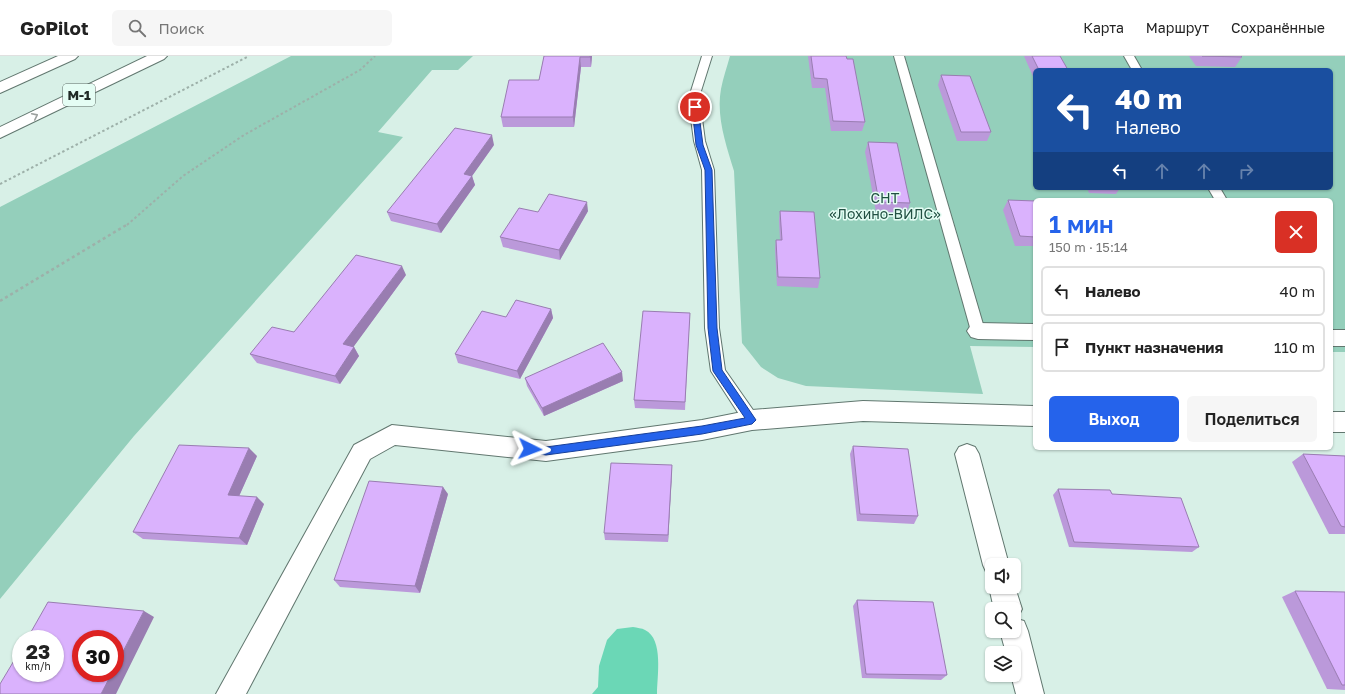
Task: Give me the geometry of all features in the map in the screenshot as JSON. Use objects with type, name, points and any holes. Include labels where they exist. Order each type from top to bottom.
[{"type":"main road","points":[[0,88],[70,56]]},
{"type":"main road","name":"М-1","points":[[0,133],[159,56]]},
{"type":"main road","points":[[978,331],[1033,332]]},
{"type":"main road","points":[[1333,338],[1345,338]]},
{"type":"main road","points":[[230,694],[362,452],[392,435],[546,451],[702,430],[752,420],[863,411],[1033,416]]},
{"type":"main road","points":[[1333,422],[1345,422]]},
{"type":"main road","points":[[967,454],[994,558]]},
{"type":"main road","points":[[1016,638],[1030,694]]},
{"type":"lane","points":[[707,56],[696,90],[695,107],[700,145],[708,170],[712,328],[718,371],[752,420]]},
{"type":"lane","points":[[899,56],[978,331]]},
{"type":"lane","points":[[1129,56],[1136,68]]},
{"type":"path","points":[[0,184],[249,56]]},
{"type":"path","points":[[0,301],[124,227],[183,176],[244,135],[360,70],[375,56]]},
{"type":"green space","points":[[291,56],[473,56],[458,70],[432,70],[378,132],[403,137],[134,436],[0,599],[0,207]]},
{"type":"green space","name":"СНТ «Лохино-ВИЛС»","points":[[730,56],[1345,56],[1345,352],[1333,352],[1333,198],[1033,198],[1033,347],[970,346],[983,394],[806,386],[778,378],[761,367],[742,343],[734,171],[723,130],[720,110],[721,89]]},
{"type":"shaded area","points":[[633,627],[645,630],[655,641],[658,659],[657,694],[592,694],[598,687],[599,666],[607,640],[617,629]]},
{"type":"building","points":[[544,56],[590,56],[580,57],[573,117],[501,117],[509,80],[539,80]]},
{"type":"building","points":[[811,56],[846,56],[847,59],[853,59],[865,122],[833,121],[827,79],[814,78]]},
{"type":"building","points":[[1032,56],[1060,56],[1067,68],[1038,68]]},
{"type":"building","points":[[1202,56],[1241,56],[1242,57]]},
{"type":"building","points":[[941,75],[970,76],[991,132],[961,132]]},
{"type":"building","points":[[455,128],[492,135],[464,174],[472,176],[437,224],[387,212]]},
{"type":"building","points":[[868,142],[897,143],[910,203],[879,202]]},
{"type":"building","points":[[549,194],[587,202],[559,250],[500,237],[519,208],[538,212]]},
{"type":"building","points":[[1008,200],[1033,201],[1033,237],[1020,236]]},
{"type":"building","points":[[780,211],[814,212],[820,278],[778,277],[776,240],[782,240]]},
{"type":"building","points":[[356,255],[402,266],[343,344],[354,347],[335,376],[250,354],[272,327],[294,332]]},
{"type":"building","points":[[516,300],[551,309],[517,371],[455,354],[482,311],[506,317]]},
{"type":"building","points":[[643,311],[690,313],[685,402],[634,400]]},
{"type":"building","points":[[603,343],[622,372],[542,408],[525,378]]},
{"type":"building","points":[[179,445],[249,448],[228,495],[257,497],[239,538],[133,532]]},
{"type":"building","points":[[853,446],[908,449],[918,516],[860,514]]},
{"type":"building","points":[[1303,454],[1345,456],[1345,527],[1341,526]]},
{"type":"building","points":[[611,463],[672,465],[668,535],[604,533]]},
{"type":"building","points":[[369,481],[443,487],[415,586],[334,580]]},
{"type":"building","points":[[1058,489],[1110,490],[1112,494],[1181,498],[1199,547],[1074,542]]},
{"type":"building","points":[[1295,591],[1345,592],[1345,685],[1342,685]]},
{"type":"building","points":[[857,600],[933,602],[947,675],[866,674]]},
{"type":"building","points":[[48,602],[144,611],[124,650],[124,630],[72,630],[72,682],[107,682],[101,694],[0,694],[0,684],[12,664],[12,682],[64,682],[64,630],[32,630]]},
{"type":"route","points":[[530,449],[546,451],[702,430],[752,420],[718,371],[712,328],[708,170],[700,145],[695,107]]}]
